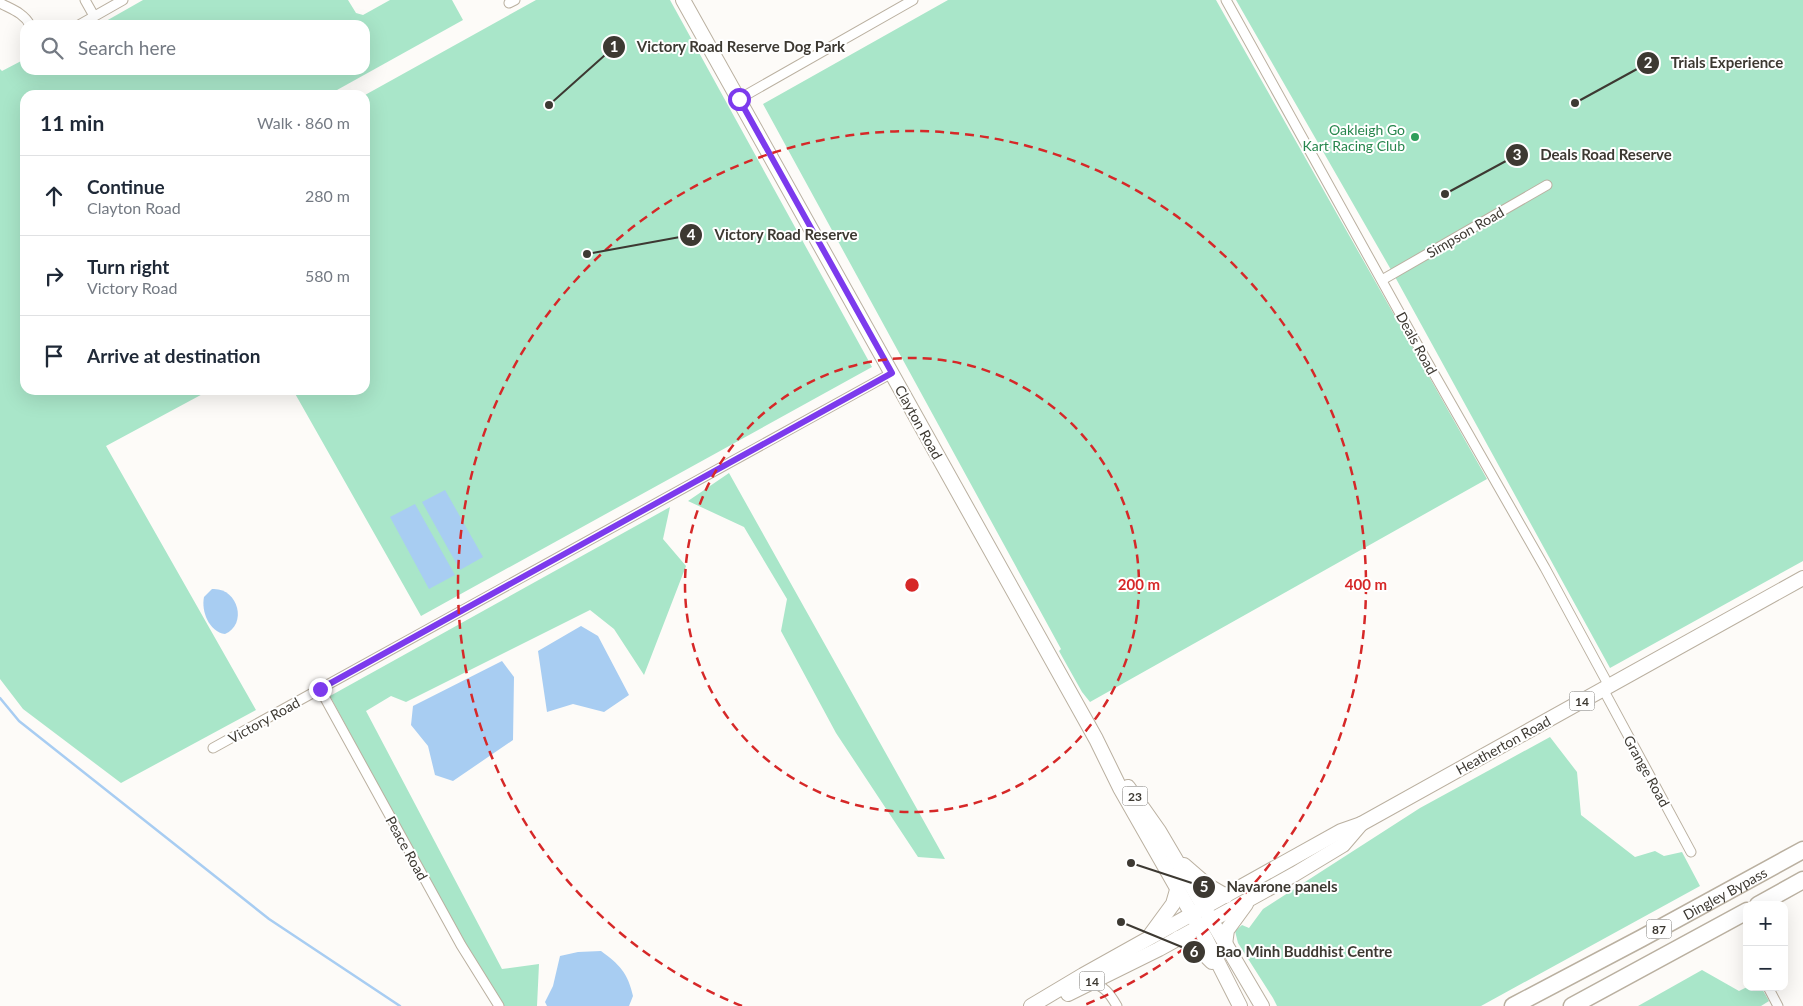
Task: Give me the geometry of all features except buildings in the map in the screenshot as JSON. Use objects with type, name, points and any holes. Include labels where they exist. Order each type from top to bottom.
[{"type":"highway","name":"Dingley Bypass","points":[[1513,1006],[1803,850]]},
{"type":"highway","name":"Dingley Bypass","points":[[1764,901],[1803,880]]},
{"type":"highway","points":[[1764,901],[1789,893],[1803,895]]},
{"type":"highway","name":"Dingley Bypass","points":[[1572,1006],[1743,913]]},
{"type":"main road","name":"Clayton Road","points":[[683,0],[1096,740],[1149,816],[1166,851],[1204,907]]},
{"type":"main road","name":"Heatherton Road","points":[[1191,915],[1341,831],[1362,824],[1803,578]]},
{"type":"main road","name":"Heatherton Road","points":[[1198,927],[1295,874],[1343,845],[1362,824]]},
{"type":"main road","name":"Clayton Road","points":[[1166,851],[1177,890],[1191,915]]},
{"type":"main road","points":[[1166,851],[1207,885],[1226,896]]},
{"type":"main road","points":[[1141,943],[1154,930],[1175,901],[1177,890]]},
{"type":"main road","points":[[1225,944],[1225,934],[1232,922],[1244,906],[1262,891]]},
{"type":"main road","name":"23","points":[[1204,907],[1262,1006]]},
{"type":"main road","name":"23","points":[[1191,915],[1240,1006]]},
{"type":"main road","name":"14","points":[[1031,1006],[1191,915]]},
{"type":"main road","name":"14","points":[[1045,1006],[1198,927]]},
{"type":"main road","points":[[1178,938],[1197,946],[1225,976]]},
{"type":"street","points":[[85,0],[94,16]]},
{"type":"street","points":[[87,20],[123,0]]},
{"type":"street","points":[[739,99],[913,0]]},
{"type":"street","name":"Deals Road","points":[[1226,0],[1606,688]]},
{"type":"street","points":[[0,3],[17,11],[27,20]]},
{"type":"street","name":"Simpson Road","points":[[1382,280],[1547,185]]},
{"type":"street","name":"Victory Road","points":[[213,748],[892,373]]},
{"type":"street","name":"Grange Road","points":[[1606,688],[1691,852]]},
{"type":"street","name":"Peace Road","points":[[320,689],[460,945],[499,1006]]},
{"type":"street","points":[[1110,994],[1110,982],[1116,970]]},
{"type":"street","points":[[1090,983],[1102,987],[1110,994],[1117,1006]]},
{"type":"street","points":[[1770,991],[1778,1006]]},
{"type":"green space","points":[[143,0],[348,0],[356,13],[363,15],[390,0],[452,0],[463,20],[370,72],[370,20],[108,20]]},
{"type":"green space","points":[[536,0],[670,0],[872,367],[421,616],[296,395],[370,395],[370,92]]},
{"type":"green space","points":[[948,0],[1216,0],[1487,479],[1090,702],[1082,692],[1059,651],[1061,649],[763,104]]},
{"type":"green space","points":[[1236,0],[1803,0],[1803,561],[1610,668],[1394,275]]},
{"type":"green space","points":[[20,62],[20,75],[364,75],[337,90],[20,90],[20,395],[201,395],[106,446],[256,710],[121,783],[23,709],[0,679],[0,69],[2,71]]},
{"type":"green space","points":[[729,473],[945,859],[918,857],[836,733],[781,631],[787,599],[744,527],[688,501]]},
{"type":"green space","points":[[670,507],[663,539],[686,566],[644,675],[614,629],[590,610],[406,702],[391,696],[366,711],[502,969],[539,964],[537,1006],[497,1006],[330,696]]},
{"type":"green space","points":[[1550,737],[1577,772],[1581,815],[1635,857],[1655,851],[1664,856],[1682,852],[1700,886],[1481,1006],[1277,1006],[1238,943],[1235,931],[1242,925],[1249,928],[1263,909],[1420,808]]},
{"type":"green space","points":[[1702,970],[1739,991],[1743,989],[1743,991],[1763,991],[1769,1001],[1761,1006],[1638,1006]]},
{"type":"water","points":[[445,490],[483,557],[460,570],[422,502]]},
{"type":"water","points":[[415,504],[455,575],[429,589],[390,517]]},
{"type":"water","points":[[212,589],[221,590],[228,594],[234,600],[237,607],[238,615],[236,622],[232,629],[225,634],[219,632],[211,625],[205,614],[204,597]]},
{"type":"water","points":[[581,626],[598,636],[629,695],[604,712],[573,704],[547,712],[538,651]]},
{"type":"water","points":[[502,661],[514,677],[513,740],[453,781],[435,775],[428,746],[411,725],[413,706]]},
{"type":"water","points":[[601,951],[618,965],[625,975],[633,996],[629,1006],[547,1006],[545,1002],[553,986],[560,956],[578,952]]},
{"type":"waterway","points":[[0,698],[19,721],[269,919],[400,1006]]},
{"type":"place","name":"Trials Experience","points":[[1575,103]]},
{"type":"place","name":"Victory Road Reserve Dog Park","points":[[549,105]]},
{"type":"place","name":"Oakleigh Go Kart Racing Club","points":[[1415,137]]},
{"type":"place","name":"Deals Road Reserve","points":[[1445,194]]},
{"type":"place","name":"Victory Road Reserve","points":[[587,254]]},
{"type":"place","name":"Navarone panels","points":[[1131,863]]},
{"type":"place","name":"Bao Minh Buddhist Centre","points":[[1121,922]]},
{"type":"route","points":[[320,689],[892,373],[739,99]]}]
